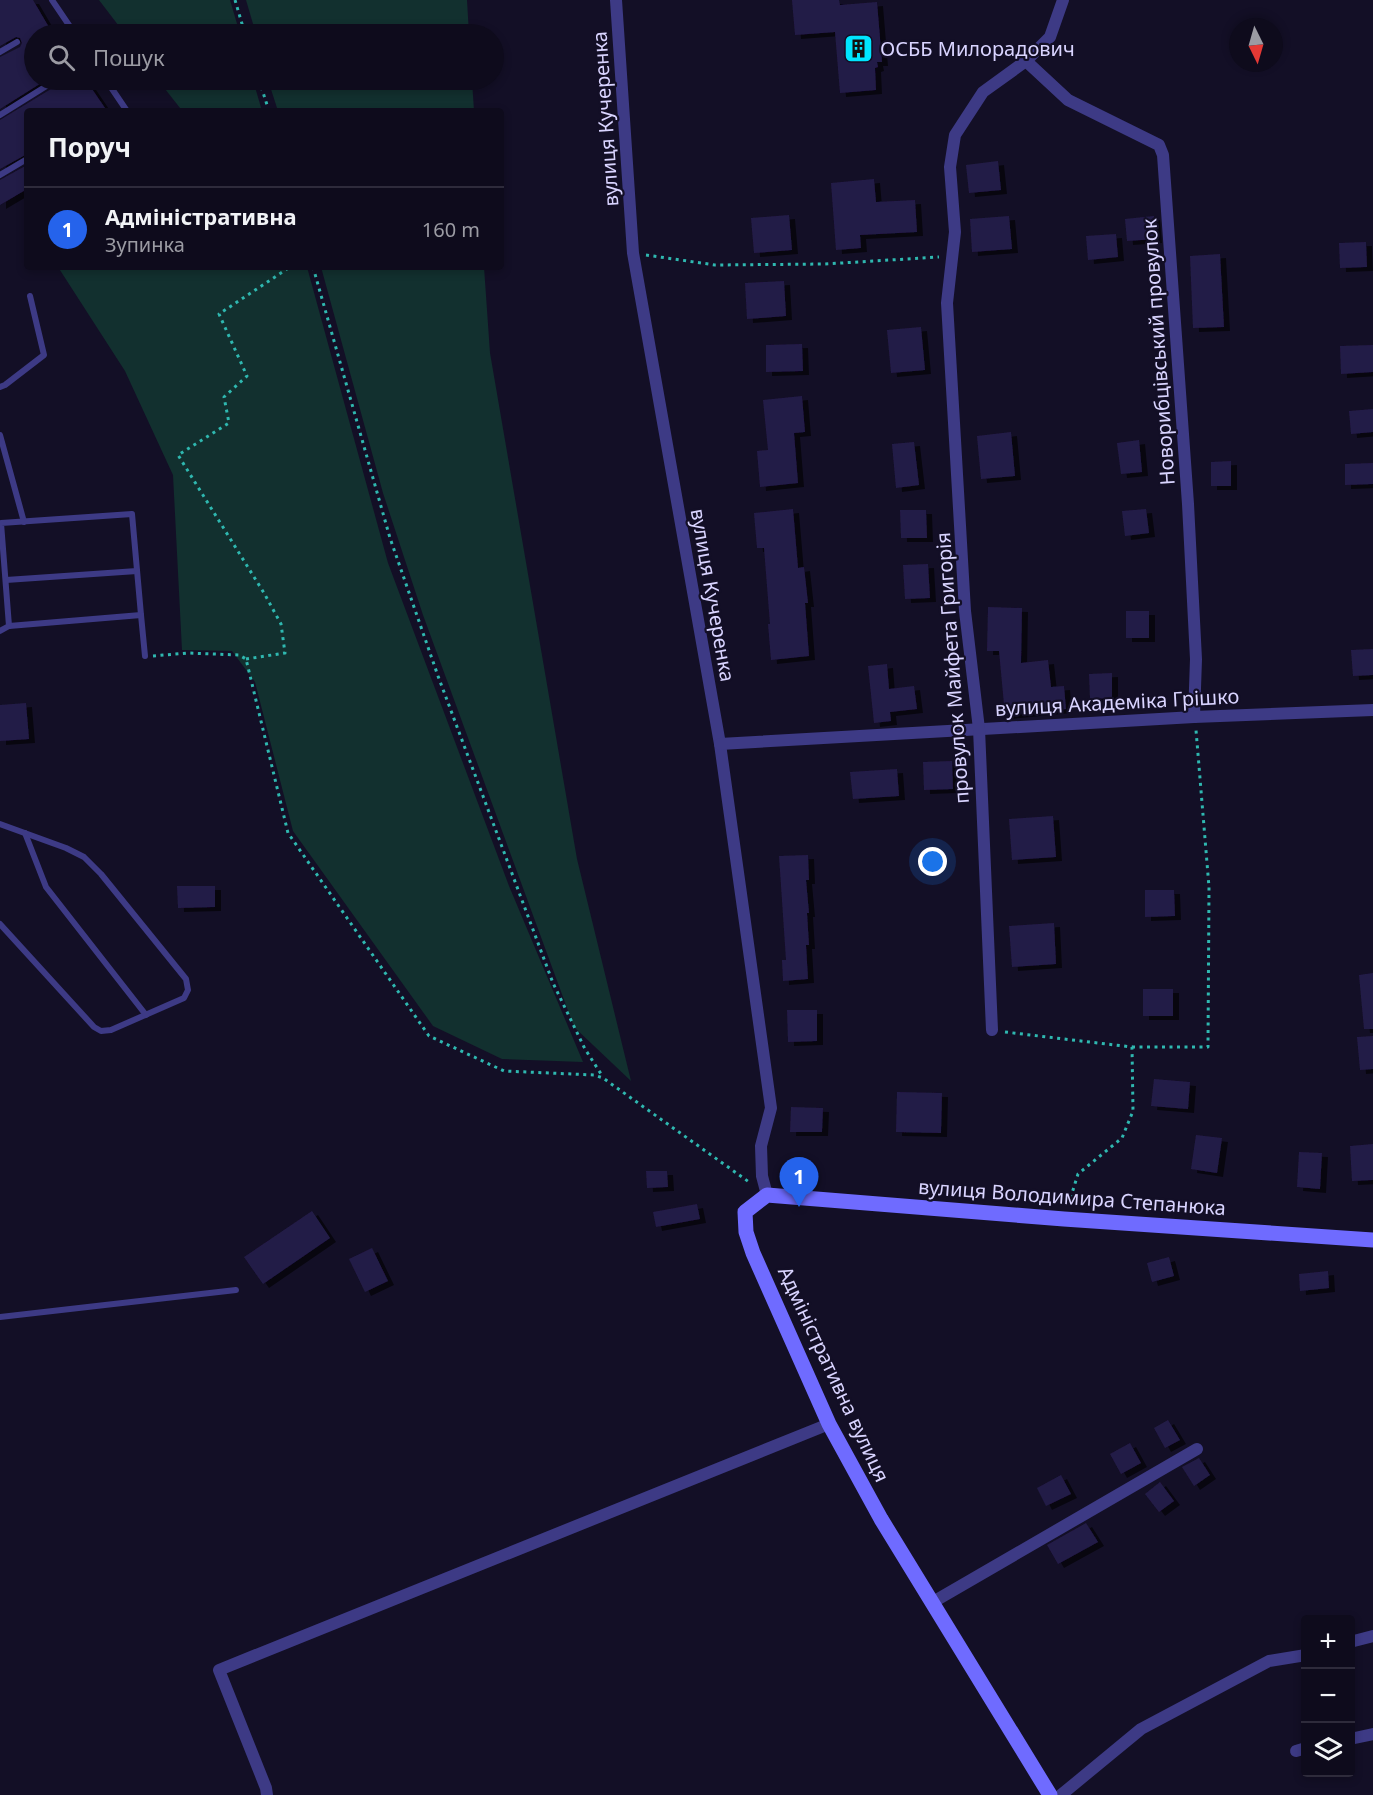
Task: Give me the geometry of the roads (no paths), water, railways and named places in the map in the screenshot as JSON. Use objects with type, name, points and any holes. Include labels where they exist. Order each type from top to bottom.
[{"type":"street","name":"вулиця Кучеренка","points":[[616,0],[633,253],[720,744],[771,1108],[761,1146],[762,1176],[767,1195]]},
{"type":"street","name":"провулок Майфета Григорія","points":[[992,1030],[979,729],[965,611],[948,303],[955,232],[950,167],[955,135],[983,92],[1026,61],[1050,37],[1063,0]]},
{"type":"street","name":"Новорибцівський провулок","points":[[1026,61],[1068,100],[1160,145],[1163,155],[1188,504],[1196,660],[1194,717]]},
{"type":"street","name":"вулиця Академіка Грішко","points":[[720,744],[1194,717],[1373,710]]},
{"type":"street","name":"вулиця Володимира Степанюка","points":[[767,1195],[1064,1219],[1373,1240]]},
{"type":"street","name":"Адміністративна вулиця","points":[[767,1195],[745,1212],[746,1232],[753,1253],[830,1424],[881,1519],[1050,1795]]},
{"type":"street","points":[[267,1795],[219,1670],[830,1424]]},
{"type":"street","points":[[933,1602],[1197,1449]]},
{"type":"street","points":[[1355,1641],[1373,1636]]},
{"type":"street","points":[[1061,1795],[1141,1730],[1269,1661],[1301,1656]]},
{"type":"street","points":[[1355,1738],[1373,1734]]},
{"type":"lane","points":[[52,0],[68,24]]},
{"type":"lane","points":[[0,52],[17,42]]},
{"type":"lane","points":[[0,115],[40,90]]},
{"type":"lane","points":[[113,90],[125,108]]},
{"type":"lane","points":[[0,175],[24,161]]},
{"type":"lane","points":[[0,387],[44,355],[30,296]]},
{"type":"lane","points":[[0,435],[24,522]]},
{"type":"lane","points":[[9,626],[1,523],[132,514],[146,657]]},
{"type":"lane","points":[[6,580],[137,572]]},
{"type":"lane","points":[[0,631],[9,626],[141,615]]},
{"type":"lane","points":[[0,824],[84,857],[101,874],[186,979],[188,990],[184,998],[111,1030],[101,1031],[94,1027],[0,924]]},
{"type":"lane","points":[[25,833],[46,887],[146,1015]]},
{"type":"lane","points":[[0,1317],[236,1290]]},
{"type":"place","name":"ОСББ Милорадович","points":[[859,48]]},
{"type":"place","name":"Адміністративна","points":[[799,1207]]}]
